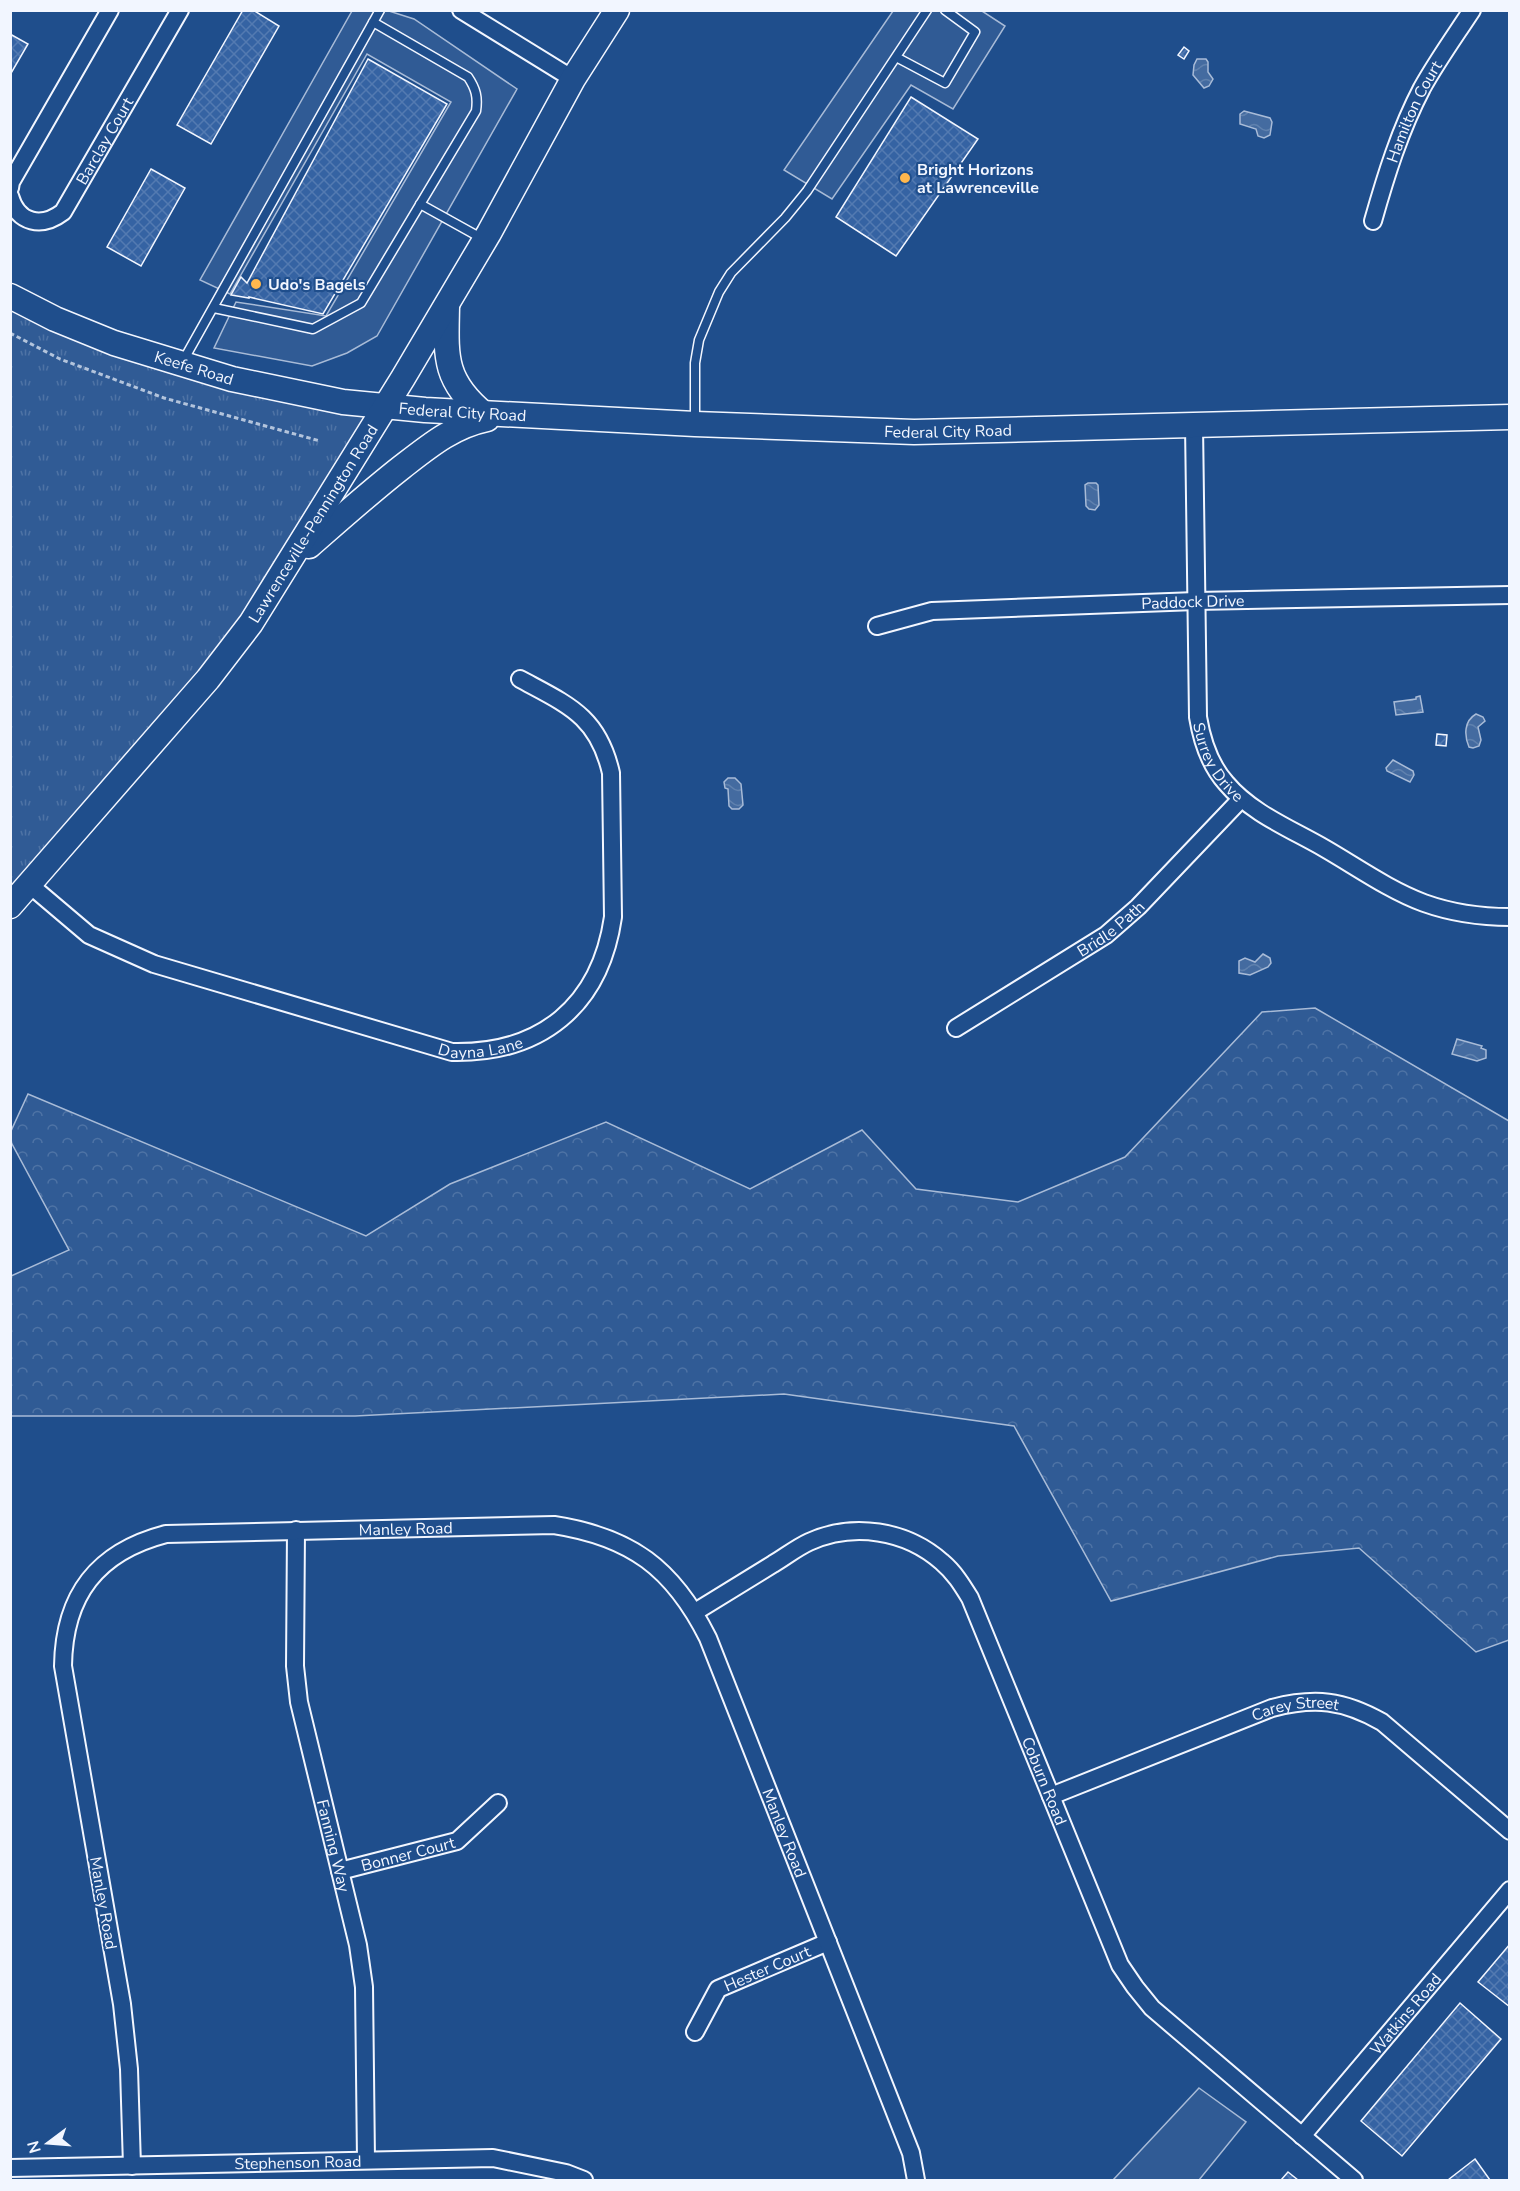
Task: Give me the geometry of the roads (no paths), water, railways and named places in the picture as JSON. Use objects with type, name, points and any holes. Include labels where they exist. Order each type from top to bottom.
[{"type":"street","points":[[10,188],[11,182],[110,10]]},
{"type":"street","name":"Barclay Court","points":[[10,196],[20,214],[30,220],[41,222],[53,219],[63,212],[180,10]]},
{"type":"street","points":[[461,10],[573,79]]},
{"type":"street","name":"Lawrenceville-Pennington Road","points":[[10,906],[208,679],[251,623],[447,305],[485,241],[573,79],[617,10]]},
{"type":"street","name":"Hamilton Court","points":[[1373,221],[1388,168],[1403,128],[1438,60],[1472,10]]},
{"type":"street","name":"Keefe Road","points":[[10,296],[56,320],[114,343],[182,364],[307,396],[386,407]]},
{"type":"street","points":[[447,305],[446,350],[452,375],[467,399],[495,414]]},
{"type":"street","name":"Federal City Road","points":[[386,407],[695,424],[915,432],[1509,417]]},
{"type":"street","points":[[290,563],[376,487],[446,434],[470,422],[495,414]]},
{"type":"street","name":"Surrey Drive","points":[[1194,425],[1198,717],[1209,758],[1225,782],[1241,799],[1393,888],[1424,903],[1457,912],[1490,917],[1509,917]]},
{"type":"street","name":"Paddock Drive","points":[[877,626],[932,611],[1196,601],[1509,595]]},
{"type":"street","name":"Dayna Lane","points":[[30,885],[89,935],[154,964],[452,1052],[477,1053],[502,1049],[524,1041],[549,1028],[568,1012],[586,990],[600,966],[606,948],[612,917],[611,773],[607,753],[596,732],[581,716],[573,708],[520,679]]},
{"type":"street","name":"Bridle Path","points":[[956,1028],[1106,935],[1138,908],[1241,799]]},
{"type":"street","name":"Manley Road","points":[[132,2166],[129,2069],[122,2004],[63,1666],[63,1643],[68,1620],[88,1580],[104,1563],[123,1549],[145,1539],[177,1532],[554,1525],[585,1530],[611,1539],[644,1557],[680,1590],[695,1612],[712,1648],[911,2153],[916,2181]]},
{"type":"street","name":"Fanning Way","points":[[296,1530],[295,1666],[299,1702],[358,1946],[364,1987],[366,2160]]},
{"type":"street","name":"Coburn Road","points":[[695,1612],[808,1542],[830,1534],[854,1531],[900,1537],[922,1547],[943,1562],[958,1578],[970,1598],[1120,1965],[1134,1987],[1152,2008],[1354,2181]]},
{"type":"street","name":"Carey Street","points":[[1051,1796],[1272,1708],[1294,1702],[1316,1701],[1341,1704],[1362,1711],[1382,1722],[1509,1831]]},
{"type":"street","name":"Bonner Court","points":[[340,1871],[458,1841],[498,1803]]},
{"type":"street","name":"Watkins Road","points":[[1302,2136],[1509,1890]]},
{"type":"street","name":"Hester Court","points":[[694,2032],[718,1989],[828,1941]]},
{"type":"street","name":"Stephenson Road","points":[[10,2168],[493,2158],[566,2173],[584,2181]]},
{"type":"lane","points":[[182,364],[380,10]]},
{"type":"lane","points":[[695,424],[696,363],[699,340],[719,292],[731,273],[778,225],[807,191],[927,10]]},
{"type":"lane","points":[[896,57],[945,83],[975,32],[945,10]]},
{"type":"lane","points":[[214,308],[313,329],[361,303],[476,111],[478,99],[475,87],[461,72],[373,22]]},
{"type":"lane","points":[[420,204],[485,241]]},
{"type":"water","points":[[1197,59],[1206,59],[1208,72],[1213,79],[1209,86],[1204,88],[1193,75]]},
{"type":"water","points":[[1244,111],[1270,118],[1272,122],[1270,135],[1264,138],[1258,136],[1256,129],[1240,124],[1240,114]]},
{"type":"water","points":[[1088,483],[1098,485],[1099,505],[1095,510],[1086,506],[1085,485]]},
{"type":"water","points":[[1420,696],[1423,712],[1396,715],[1394,702],[1416,699]]},
{"type":"water","points":[[1476,714],[1483,717],[1485,721],[1478,727],[1481,740],[1479,746],[1473,748],[1469,747],[1467,742],[1466,729],[1469,720]]},
{"type":"water","points":[[1393,760],[1413,771],[1414,775],[1410,782],[1387,771],[1386,768]]},
{"type":"water","points":[[728,778],[735,778],[741,784],[743,805],[739,809],[732,809],[729,806],[728,789],[725,788],[724,782]]},
{"type":"water","points":[[1263,954],[1270,958],[1271,963],[1268,967],[1250,975],[1239,973],[1239,961],[1245,958],[1255,962]]},
{"type":"water","points":[[1457,1039],[1482,1046],[1481,1048],[1486,1050],[1486,1058],[1477,1061],[1452,1054]]},
{"type":"place","name":"Bright Horizons at Lawrenceville","points":[[905,178]]},
{"type":"place","name":"Udo's Bagels","points":[[256,284]]}]
